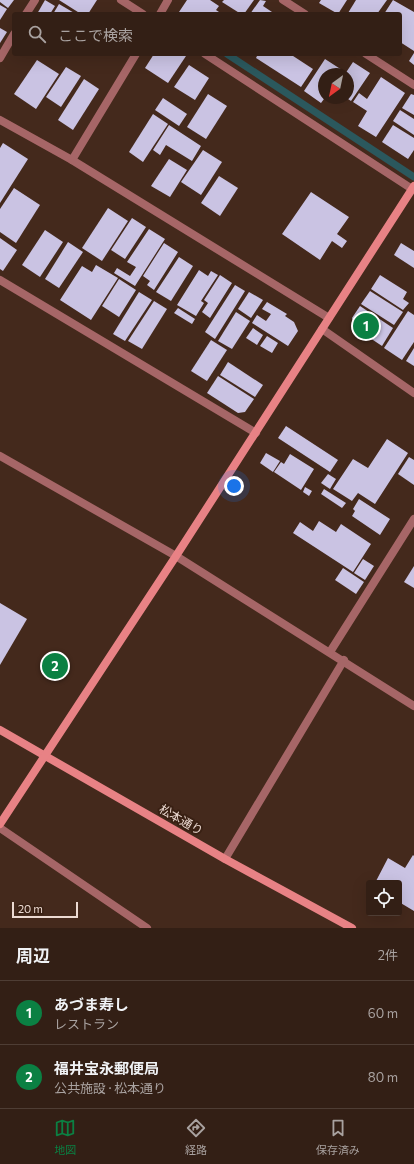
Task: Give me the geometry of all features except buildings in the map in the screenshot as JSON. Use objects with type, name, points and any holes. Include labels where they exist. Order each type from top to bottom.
[{"type":"street","points":[[27,12],[35,0]]},
{"type":"street","points":[[121,0],[140,12]]},
{"type":"street","points":[[161,12],[168,0]]},
{"type":"street","points":[[283,0],[302,12]]},
{"type":"street","points":[[0,58],[12,37]]},
{"type":"street","points":[[72,160],[135,56]]},
{"type":"street","points":[[0,824],[256,433],[413,187],[208,56]]},
{"type":"street","points":[[369,56],[414,85]]},
{"type":"street","points":[[0,120],[72,160],[329,318]]},
{"type":"street","points":[[0,280],[256,433]]},
{"type":"street","points":[[322,329],[414,393]]},
{"type":"street","points":[[0,456],[176,556],[344,660],[414,706]]},
{"type":"street","points":[[330,652],[414,519]]},
{"type":"street","points":[[225,859],[344,660]]},
{"type":"street","name":"松本通り","points":[[0,730],[225,859],[352,928]]},
{"type":"street","points":[[0,828],[147,928]]},
{"type":"waterway","points":[[230,56],[414,177]]},
{"type":"place","name":"あづま寿し","points":[[366,326]]},
{"type":"place","name":"福井宝永郵便局","points":[[55,666]]}]
